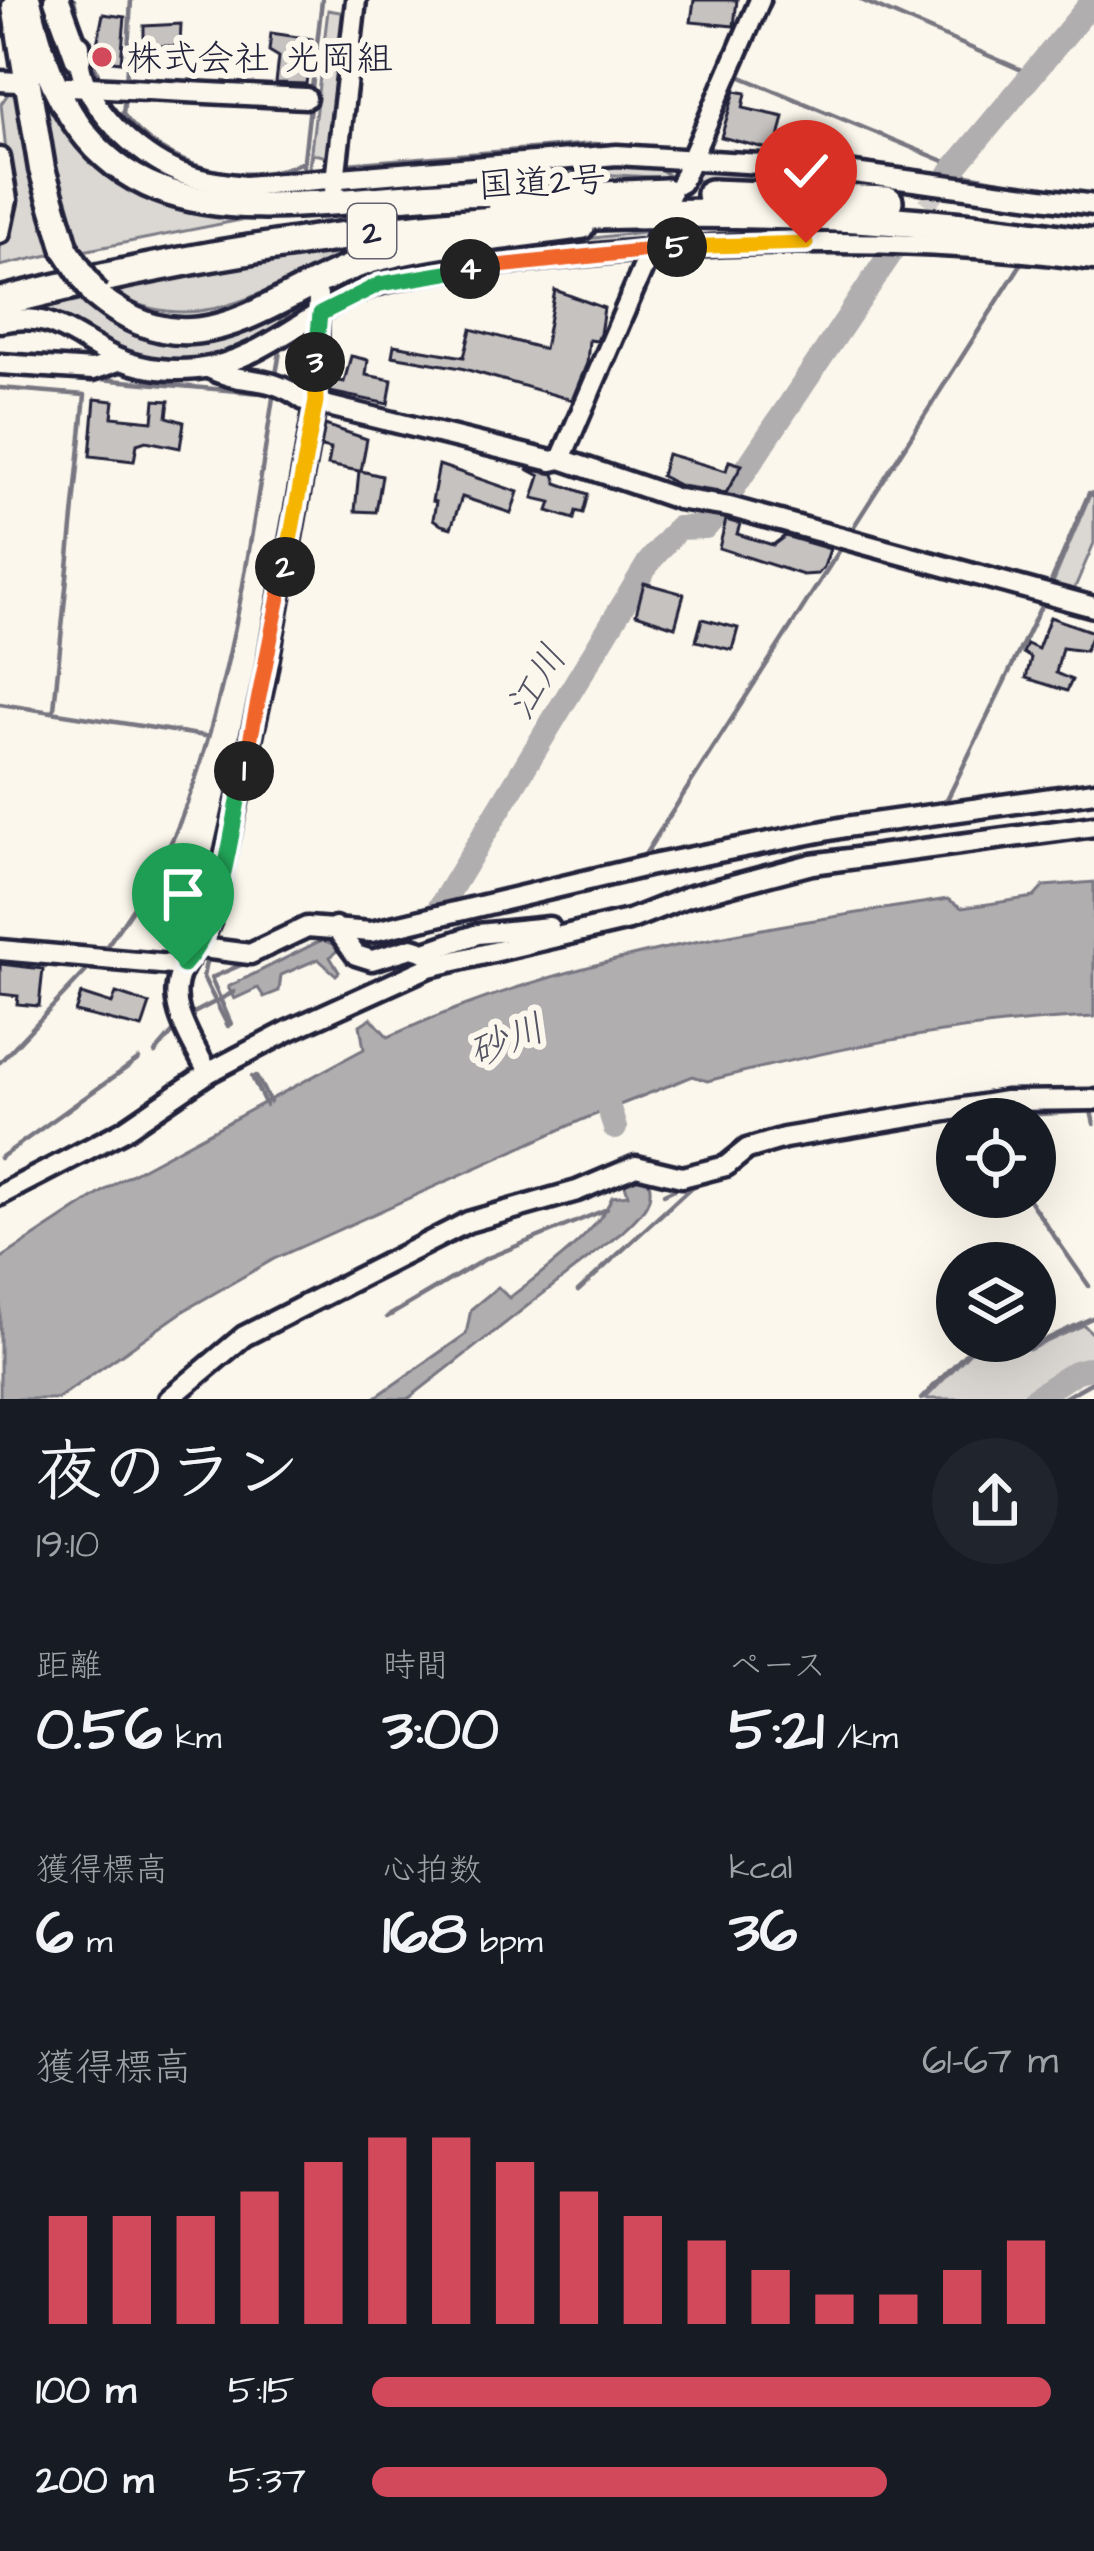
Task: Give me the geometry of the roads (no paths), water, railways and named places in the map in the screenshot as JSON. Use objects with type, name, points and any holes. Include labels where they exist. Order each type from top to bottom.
[{"type":"highway","name":"国道2号","points":[[0,283],[257,228],[566,196],[833,197],[1094,226]]},
{"type":"highway","name":"国道2号","points":[[0,302],[176,260],[343,234],[680,197],[1094,244]]},
{"type":"main road","points":[[14,0],[42,169],[66,250],[95,294],[137,322],[178,333],[217,329],[386,256],[680,197]]},
{"type":"main road","points":[[28,0],[43,57],[82,129],[106,158],[166,193],[242,208],[478,191],[566,196]]},
{"type":"main road","points":[[57,0],[78,58]]},
{"type":"street","points":[[69,0],[80,43],[79,86],[124,136],[174,171],[245,186],[336,183],[570,156],[691,161],[1094,205]]},
{"type":"street","points":[[336,183],[356,0]]},
{"type":"street","points":[[680,197],[760,0]]},
{"type":"street","points":[[79,86],[306,98]]},
{"type":"street","points":[[0,158],[7,200],[0,233]]},
{"type":"street","points":[[0,322],[54,321],[121,360],[150,368],[207,367],[254,351],[319,305],[380,284],[655,240],[906,238],[1094,260]]},
{"type":"street","points":[[561,459],[655,240]]},
{"type":"street","points":[[207,949],[265,677],[316,401],[319,305]]},
{"type":"street","points":[[0,364],[93,370],[121,360]]},
{"type":"street","points":[[207,367],[224,376],[275,381],[299,398],[552,461],[561,459],[690,503],[729,507],[1094,607]]},
{"type":"street","points":[[0,950],[183,966],[207,949],[250,954],[307,927],[371,932],[647,866],[845,827],[1094,792]]},
{"type":"street","points":[[0,1195],[123,1131],[208,1073],[429,967],[578,932],[812,864],[1094,826]]},
{"type":"street","points":[[335,927],[356,955],[372,960],[412,948],[425,952],[478,934],[567,925],[578,932]]},
{"type":"street","points":[[183,966],[175,998],[208,1073]]},
{"type":"street","points":[[172,1398],[244,1336],[468,1222],[577,1191],[636,1166],[682,1177],[725,1166],[747,1148],[784,1138],[1006,1101],[1094,1100]]},
{"type":"water","name":"砂川","points":[[1094,882],[1094,1017],[947,1031],[707,1081],[693,1076],[584,1119],[274,1259],[185,1310],[57,1399],[0,1399],[0,1259],[119,1181],[364,1049],[360,1025],[371,1018],[388,1037],[523,986],[662,949],[948,899],[962,908],[1034,897],[1044,886]]},
{"type":"water","points":[[322,940],[341,947],[330,957],[339,972],[336,975],[318,959],[281,975],[279,991],[264,997],[258,988],[234,999],[228,987]]},
{"type":"water","points":[[644,1172],[649,1198],[621,1233],[408,1399],[373,1399],[466,1334],[471,1309],[498,1287],[509,1298],[566,1253],[593,1226],[612,1197],[628,1195],[623,1178]]},
{"type":"waterway","points":[[74,0],[83,38]]},
{"type":"waterway","points":[[126,83],[131,0]]},
{"type":"waterway","points":[[303,168],[322,0]]},
{"type":"waterway","points":[[861,0],[1024,71]]},
{"type":"waterway","name":"江川","points":[[950,173],[1094,0]]},
{"type":"waterway","points":[[87,49],[99,77]]},
{"type":"waterway","points":[[734,74],[956,166]]},
{"type":"waterway","points":[[125,95],[123,114],[140,133],[182,160],[231,173],[280,170],[303,162]]},
{"type":"waterway","points":[[347,164],[594,144],[689,150]]},
{"type":"waterway","points":[[952,172],[1047,190]]},
{"type":"waterway","name":"江川","points":[[729,495],[891,253]]},
{"type":"waterway","points":[[849,534],[1023,261]]},
{"type":"waterway","points":[[0,333],[17,328]]},
{"type":"waterway","points":[[275,380],[281,346]]},
{"type":"waterway","points":[[88,378],[273,394]]},
{"type":"waterway","points":[[0,388],[85,395],[54,709]]},
{"type":"waterway","points":[[102,953],[165,854],[199,768],[239,608],[274,391]]},
{"type":"waterway","points":[[1048,589],[1089,493],[1094,494]]},
{"type":"waterway","name":"江川","points":[[435,915],[649,562],[678,528],[706,527],[718,513]]},
{"type":"waterway","points":[[608,866],[644,856],[843,545]]},
{"type":"waterway","points":[[945,804],[1044,600]]},
{"type":"waterway","points":[[0,704],[205,736]]},
{"type":"waterway","points":[[910,809],[958,802]]},
{"type":"waterway","points":[[644,856],[822,822]]},
{"type":"waterway","points":[[207,957],[203,977],[228,1026]]},
{"type":"waterway","points":[[231,1024],[211,978],[250,961]]},
{"type":"waterway","points":[[0,1062],[91,966]]},
{"type":"waterway","points":[[186,1017],[234,992]]},
{"type":"waterway","points":[[155,1053],[179,1025]]},
{"type":"waterway","points":[[0,1158],[139,1059]]},
{"type":"waterway","points":[[256,1076],[270,1102]]},
{"type":"waterway","points":[[252,1077],[266,1105]]},
{"type":"waterway","points":[[600,1079],[615,1128]]},
{"type":"waterway","points":[[1056,1113],[1091,1111],[1094,1124]]},
{"type":"waterway","points":[[578,1291],[691,1187],[732,1175],[756,1156],[819,1141]]},
{"type":"waterway","points":[[664,1194],[681,1186]]},
{"type":"waterway","points":[[387,1317],[485,1259],[607,1209]]},
{"type":"waterway","points":[[1042,1218],[1089,1286]]},
{"type":"waterway","points":[[1056,1335],[1094,1317]]},
{"type":"waterway","points":[[921,1399],[957,1362]]},
{"type":"waterway","points":[[1034,1399],[1075,1372],[1094,1367]]},
{"type":"waterway","points":[[1062,1399],[1094,1381]]},
{"type":"tunnel","points":[[319,291],[333,193]]},
{"type":"tunnel","points":[[911,227],[935,193]]},
{"type":"place","name":"株式会社 光岡組","points":[[102,57]]}]
